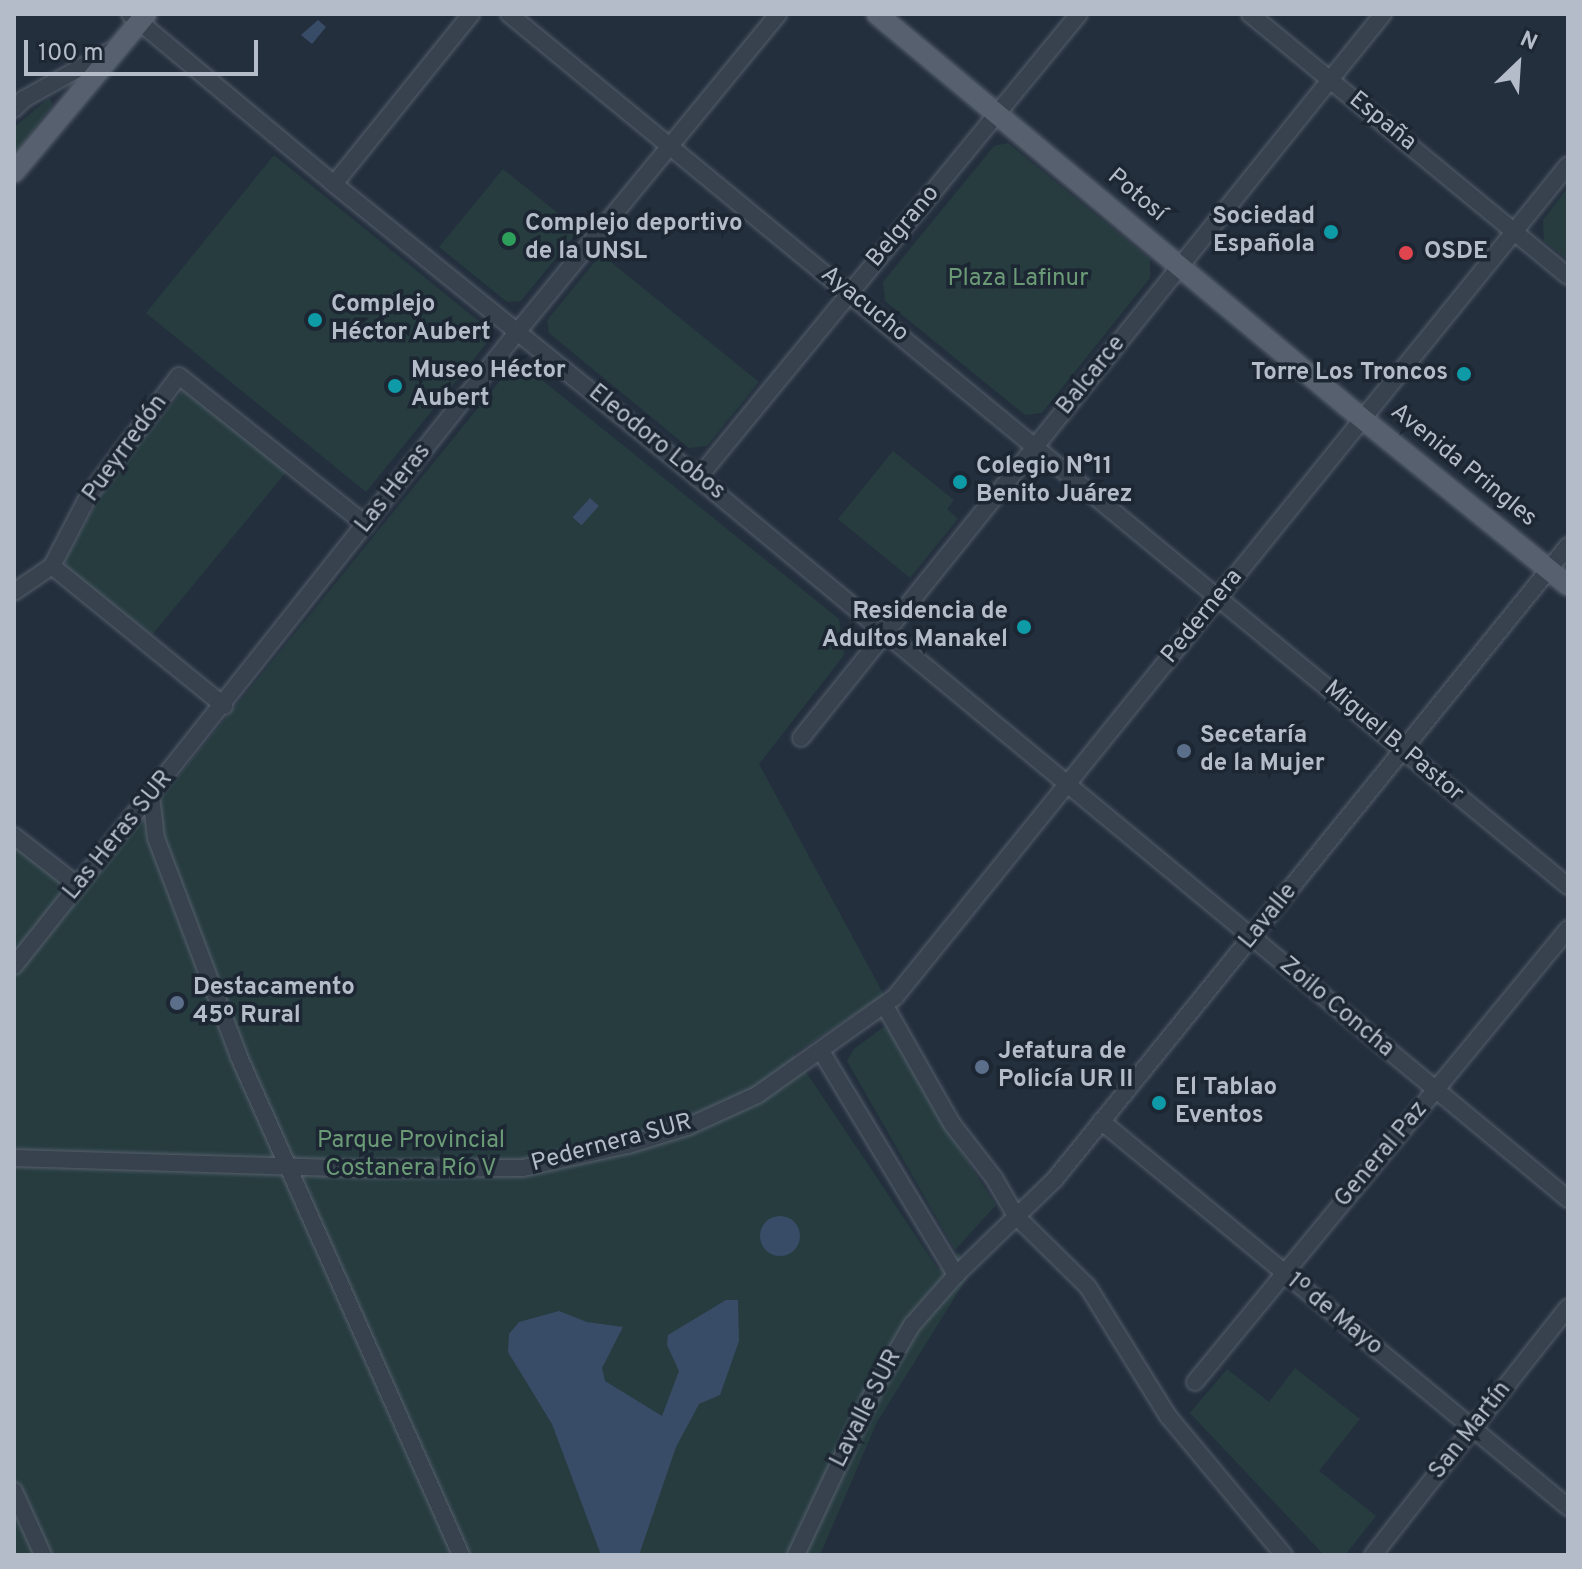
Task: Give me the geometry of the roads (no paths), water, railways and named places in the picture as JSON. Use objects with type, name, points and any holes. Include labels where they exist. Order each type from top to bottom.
[{"type":"main road","name":"Potosí","points":[[877,14],[1362,418]]},
{"type":"main road","points":[[14,172],[139,16]]},
{"type":"main road","name":"Avenida Pringles","points":[[1362,418],[1568,585]]},
{"type":"street","points":[[334,184],[471,14]]},
{"type":"street","name":"Ayacucho","points":[[509,14],[1219,596]]},
{"type":"street","name":"Las Heras","points":[[224,706],[518,331],[778,14]]},
{"type":"street","name":"Belgrano","points":[[698,478],[1079,14]]},
{"type":"street","name":"España","points":[[1250,14],[1568,276]]},
{"type":"street","name":"Balcarce","points":[[801,738],[1383,14]]},
{"type":"street","name":"Eleodoro Lobos","points":[[139,16],[334,184],[518,331],[1069,784]]},
{"type":"street","points":[[14,109],[24,99],[115,48]]},
{"type":"street","name":"Pedernera","points":[[821,1051],[885,1006],[1069,784],[1568,165]]},
{"type":"street","name":"Pueyrredón","points":[[52,566],[89,495],[179,376],[366,525]]},
{"type":"street","name":"Lavalle","points":[[956,1275],[1055,1179],[1568,546]]},
{"type":"street","points":[[14,592],[52,566],[224,706]]},
{"type":"street","name":"Miguel B. Pastor","points":[[1219,596],[1568,886]]},
{"type":"street","name":"Las Heras SUR","points":[[14,966],[224,706]]},
{"type":"street","name":"Zoilo Concha","points":[[1069,784],[1568,1199]]},
{"type":"street","points":[[151,796],[156,838],[239,1057],[461,1555]]},
{"type":"street","points":[[14,836],[78,886]]},
{"type":"street","name":"General Paz","points":[[1195,1382],[1282,1272],[1437,1091],[1568,929]]},
{"type":"street","points":[[885,1006],[952,1124],[994,1178],[1016,1216],[1088,1287],[1161,1407],[1284,1555]]},
{"type":"street","points":[[821,1051],[956,1275]]},
{"type":"street","name":"Pedernera SUR","points":[[14,1158],[367,1169],[523,1168],[628,1145],[687,1127],[757,1095],[821,1051]]},
{"type":"street","name":"1º de Mayo","points":[[1101,1121],[1568,1507]]},
{"type":"street","name":"Lavalle SUR","points":[[796,1555],[892,1357],[912,1325],[956,1275]]},
{"type":"street","name":"San Martín","points":[[1373,1555],[1568,1307]]},
{"type":"street","points":[[14,1491],[43,1555]]},
{"type":"water","points":[[318,20],[326,27],[312,44],[301,35]]},
{"type":"water","points":[[590,498],[599,506],[582,525],[573,517]]},
{"type":"water","points":[[780,1216],[794,1222],[800,1236],[794,1250],[780,1256],[766,1250],[760,1236],[766,1222]]},
{"type":"water","points":[[726,1300],[738,1300],[739,1341],[720,1395],[699,1404],[676,1447],[639,1555],[601,1555],[552,1424],[508,1352],[509,1334],[519,1322],[559,1311],[587,1322],[623,1327],[602,1368],[605,1381],[662,1416],[679,1371],[667,1345],[668,1335]]},
{"type":"place","name":"Sociedad Española","points":[[1331,232]]},
{"type":"place","name":"Complejo deportivo de la UNSL","points":[[509,239]]},
{"type":"place","name":"OSDE","points":[[1406,253]]},
{"type":"place","name":"Complejo Héctor Aubert","points":[[315,320]]},
{"type":"place","name":"Torre Los Troncos","points":[[1464,374]]},
{"type":"place","name":"Museo Héctor Aubert","points":[[395,386]]},
{"type":"place","name":"Colegio N°11 Benito Juárez","points":[[960,482]]},
{"type":"place","name":"Residencia de Adultos Manakel","points":[[1024,627]]},
{"type":"place","name":"Secetaría de la Mujer","points":[[1184,751]]},
{"type":"place","name":"Destacamento 45º Rural","points":[[177,1003]]},
{"type":"place","name":"Jefatura de Policía UR II","points":[[982,1067]]},
{"type":"place","name":"El Tablao Eventos","points":[[1159,1103]]},
{"type":"park label","name":"Plaza Lafinur","points":[[1018,280]]},
{"type":"park label","name":"Parque Provincial Costanera Río V","points":[[411,1156]]}]
